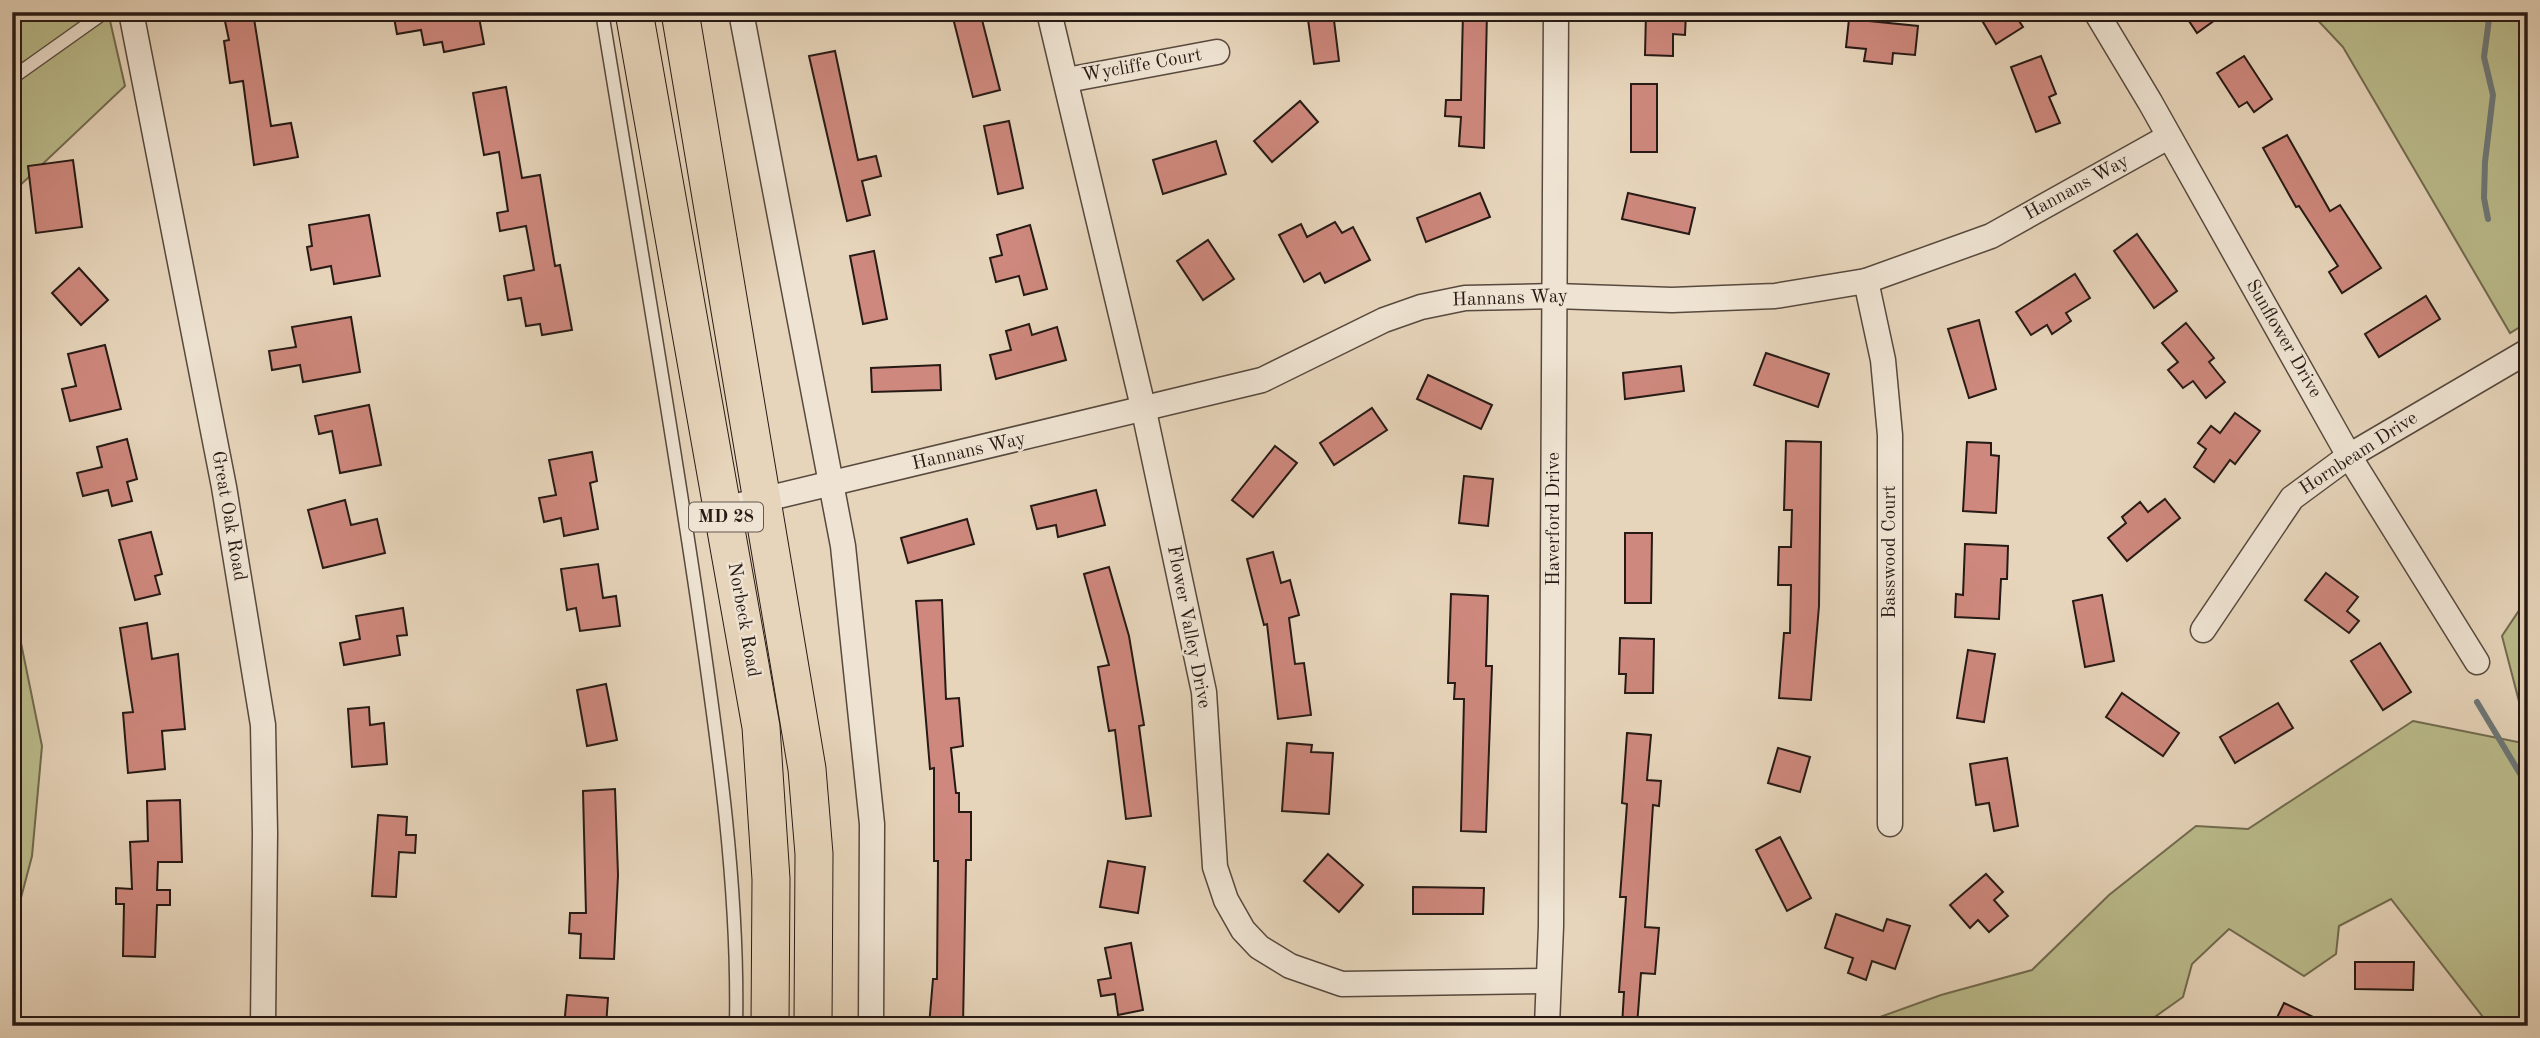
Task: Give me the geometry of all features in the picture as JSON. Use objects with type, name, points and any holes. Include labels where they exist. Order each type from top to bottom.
[{"type":"main road","name":"Norbeck Road","points":[[635,12],[761,727],[771,879],[768,965],[770,1026]]},
{"type":"main road","name":"Norbeck Road","points":[[680,12],[764,499],[807,769],[814,854],[813,1026]]},
{"type":"main road","points":[[757,1026],[768,965]]},
{"type":"street","name":"Great Oak Road","points":[[131,12],[224,487],[263,725],[263,1026]]},
{"type":"street","points":[[741,12],[843,546],[872,824],[871,1026]]},
{"type":"street","name":"Flower Valley Drive","points":[[1049,12],[1144,411],[1204,692],[1215,867],[1226,900],[1243,930],[1259,947],[1290,967],[1342,984],[1547,981]]},
{"type":"street","name":"Haverford Drive","points":[[1547,1026],[1551,913],[1556,12]]},
{"type":"street","name":"Sunflower Drive","points":[[2096,12],[2150,102],[2350,456],[2477,662]]},
{"type":"street","name":"Wycliffe Court","points":[[1067,80],[1217,52]]},
{"type":"street","name":"Hannans Way","points":[[724,509],[1144,411],[1262,380],[1384,320],[1421,307],[1465,298],[1555,296],[1672,300],[1775,296],[1866,281],[1991,236],[2168,137]]},
{"type":"street","name":"Basswood Court","points":[[1866,281],[1883,360],[1890,435],[1891,824]]},
{"type":"street","name":"Hornbeam Drive","points":[[2203,630],[2292,498],[2350,456],[2528,351]]},
{"type":"lane","points":[[12,78],[105,12]]},
{"type":"lane","points":[[602,12],[685,517],[715,725],[737,969],[736,1026]]},
{"type":"green space","points":[[12,12],[108,12],[125,86],[12,193]]},
{"type":"green space","points":[[2310,12],[2528,12],[2528,322],[2510,333],[2343,47]]},
{"type":"green space","points":[[2524,603],[2528,604],[2528,736],[2502,636]]},
{"type":"green space","points":[[12,630],[21,643],[42,746],[32,856],[12,932]]},
{"type":"green space","points":[[2413,721],[2528,744],[2528,1026],[2490,1026],[2391,899],[2339,926],[2336,954],[2304,976],[2229,929],[2192,964],[2183,997],[2142,1026],[1855,1026],[1941,995],[2032,970],[2109,895],[2196,826],[2248,829]]},
{"type":"building","points":[[223,12],[253,12],[271,126],[291,123],[298,157],[254,165],[243,81],[230,83],[224,41],[229,40]]},
{"type":"building","points":[[393,12],[478,12],[484,44],[444,52],[442,42],[424,45],[421,30],[397,34]]},
{"type":"building","points":[[980,12],[1000,90],[973,97],[953,18]]},
{"type":"building","points":[[1307,12],[1333,12],[1339,61],[1314,64]]},
{"type":"building","points":[[1463,12],[1487,12],[1484,148],[1459,146],[1461,117],[1445,116],[1446,100],[1461,100]]},
{"type":"building","points":[[1646,12],[1686,12],[1685,35],[1673,34],[1673,56],[1645,55]]},
{"type":"building","points":[[1977,12],[2013,12],[2023,27],[1996,44]]},
{"type":"building","points":[[2183,12],[2226,12],[2197,33]]},
{"type":"building","points":[[1849,19],[1918,26],[1915,55],[1893,53],[1892,64],[1864,61],[1866,49],[1846,47]]},
{"type":"building","points":[[835,51],[858,160],[876,156],[881,176],[862,181],[870,215],[847,221],[809,56]]},
{"type":"building","points":[[2041,56],[2056,94],[2049,97],[2060,123],[2036,132],[2011,67]]},
{"type":"building","points":[[2244,56],[2272,99],[2254,112],[2247,102],[2239,107],[2217,73]]},
{"type":"building","points":[[1631,84],[1657,84],[1657,152],[1631,152]]},
{"type":"building","points":[[506,87],[522,178],[540,175],[555,266],[560,265],[572,330],[542,335],[540,324],[526,326],[521,298],[508,300],[504,276],[534,270],[526,226],[500,231],[497,213],[508,211],[499,152],[484,155],[473,93]]},
{"type":"building","points":[[1300,101],[1318,122],[1272,162],[1254,141]]},
{"type":"building","points":[[1009,121],[1023,188],[998,194],[984,126]]},
{"type":"building","points":[[2287,135],[2330,211],[2340,205],[2381,268],[2342,293],[2329,272],[2338,266],[2299,206],[2296,207],[2263,148]]},
{"type":"building","points":[[1216,141],[1226,174],[1163,194],[1153,160]]},
{"type":"building","points":[[73,160],[82,227],[36,233],[28,166]]},
{"type":"building","points":[[1480,193],[1490,217],[1426,242],[1417,218]]},
{"type":"building","points":[[1628,193],[1695,208],[1689,234],[1622,219]]},
{"type":"building","points":[[369,215],[380,276],[334,284],[331,266],[311,270],[307,247],[312,246],[309,225]]},
{"type":"building","points":[[1335,222],[1342,233],[1353,227],[1370,260],[1325,283],[1320,273],[1304,282],[1279,235],[1301,224],[1307,237]]},
{"type":"building","points":[[1030,225],[1047,289],[1024,295],[1019,276],[996,282],[990,258],[1002,255],[997,235]]},
{"type":"building","points":[[2137,234],[2177,291],[2154,308],[2114,251]]},
{"type":"building","points":[[1208,240],[1234,279],[1203,300],[1177,261]]},
{"type":"building","points":[[874,251],[887,319],[863,324],[850,256]]},
{"type":"building","points":[[79,268],[108,300],[81,325],[52,293]]},
{"type":"building","points":[[2075,274],[2090,298],[2066,313],[2071,321],[2052,334],[2047,325],[2031,335],[2016,312]]},
{"type":"building","points":[[2426,296],[2440,319],[2379,357],[2365,334]]},
{"type":"building","points":[[351,317],[360,372],[303,382],[300,365],[272,370],[269,351],[296,347],[292,327]]},
{"type":"building","points":[[1979,320],[1996,389],[1969,398],[1948,329]]},
{"type":"building","points":[[2186,323],[2214,358],[2209,362],[2225,382],[2206,398],[2193,381],[2183,388],[2168,370],[2178,362],[2162,343]]},
{"type":"building","points":[[1029,324],[1032,335],[1057,327],[1066,360],[996,379],[990,355],[1011,350],[1006,331]]},
{"type":"building","points":[[105,345],[121,409],[70,421],[62,389],[76,386],[68,354]]},
{"type":"building","points":[[1766,353],[1829,374],[1818,407],[1754,385]]},
{"type":"building","points":[[940,365],[941,390],[872,392],[871,368]]},
{"type":"building","points":[[1681,366],[1684,391],[1625,399],[1623,373]]},
{"type":"building","points":[[1428,375],[1492,405],[1481,429],[1417,399]]},
{"type":"building","points":[[369,405],[381,465],[340,473],[332,431],[319,434],[315,416]]},
{"type":"building","points":[[1372,408],[1387,430],[1334,465],[1320,443]]},
{"type":"building","points":[[2235,413],[2260,431],[2235,464],[2230,460],[2214,482],[2194,467],[2206,449],[2198,443],[2211,426],[2220,433]]},
{"type":"building","points":[[127,439],[137,479],[127,482],[132,501],[112,506],[108,490],[83,496],[77,473],[102,467],[97,447]]},
{"type":"building","points":[[1786,441],[1821,442],[1819,606],[1811,700],[1779,698],[1784,633],[1790,633],[1791,585],[1778,585],[1779,547],[1791,547],[1792,510],[1784,510]]},
{"type":"building","points":[[1967,442],[1991,443],[1991,455],[1999,456],[1996,513],[1963,511]]},
{"type":"building","points":[[1275,446],[1297,463],[1253,517],[1232,500]]},
{"type":"building","points":[[592,452],[597,481],[590,483],[598,529],[564,536],[561,518],[544,522],[539,498],[556,495],[549,460]]},
{"type":"building","points":[[1464,476],[1493,479],[1488,526],[1459,523]]},
{"type":"building","points":[[1096,490],[1105,525],[1058,537],[1056,525],[1037,529],[1031,506]]},
{"type":"building","points":[[2165,499],[2180,518],[2127,561],[2108,538],[2126,523],[2122,517],[2140,502],[2148,512]]},
{"type":"building","points":[[345,500],[351,525],[377,519],[385,553],[323,568],[308,510]]},
{"type":"building","points":[[967,519],[974,544],[908,563],[901,538]]},
{"type":"building","points":[[151,532],[162,574],[155,576],[160,594],[135,600],[119,540]]},
{"type":"building","points":[[1625,533],[1652,533],[1651,603],[1625,603]]},
{"type":"building","points":[[1965,544],[2008,546],[2007,579],[2001,579],[1999,619],[1955,617],[1956,594],[1963,595]]},
{"type":"building","points":[[1273,552],[1281,583],[1290,580],[1299,615],[1289,618],[1295,664],[1304,663],[1311,715],[1278,719],[1267,624],[1264,625],[1247,559]]},
{"type":"building","points":[[598,564],[603,598],[616,596],[620,626],[580,631],[576,608],[567,610],[561,569]]},
{"type":"building","points":[[1109,567],[1129,636],[1144,725],[1139,726],[1151,816],[1126,819],[1115,730],[1109,731],[1098,667],[1109,665],[1084,574]]},
{"type":"building","points":[[2326,573],[2358,597],[2347,611],[2359,621],[2349,633],[2305,600]]},
{"type":"building","points":[[1451,594],[1488,596],[1486,666],[1492,666],[1486,832],[1461,831],[1464,699],[1454,699],[1455,683],[1448,683]]},
{"type":"building","points":[[2102,595],[2114,661],[2085,667],[2073,601]]},
{"type":"building","points":[[942,600],[946,699],[959,698],[963,746],[951,748],[956,793],[959,793],[959,812],[971,812],[971,860],[966,860],[963,1026],[929,1026],[933,979],[937,979],[938,861],[934,861],[934,768],[930,769],[916,601]]},
{"type":"building","points":[[403,608],[407,635],[397,636],[400,655],[344,665],[340,643],[360,639],[356,616]]},
{"type":"building","points":[[147,623],[152,659],[178,654],[185,729],[162,731],[165,769],[128,773],[123,713],[133,712],[120,628]]},
{"type":"building","points":[[1620,638],[1654,639],[1653,693],[1625,693],[1626,674],[1619,674]]},
{"type":"building","points":[[2380,643],[2411,692],[2383,710],[2351,661]]},
{"type":"building","points":[[1968,650],[1995,654],[1984,722],[1957,718]]},
{"type":"building","points":[[606,684],[617,740],[587,746],[577,690]]},
{"type":"building","points":[[2122,693],[2179,733],[2163,756],[2106,717]]},
{"type":"building","points":[[2278,703],[2293,728],[2235,763],[2220,737]]},
{"type":"building","points":[[369,707],[370,725],[384,723],[387,764],[352,767],[348,709]]},
{"type":"building","points":[[1627,733],[1651,735],[1647,780],[1661,781],[1659,806],[1653,805],[1645,927],[1659,928],[1655,974],[1641,973],[1637,1026],[1622,1026],[1624,992],[1619,992],[1626,897],[1620,897],[1627,804],[1622,803]]},
{"type":"building","points":[[1287,743],[1312,745],[1311,752],[1333,753],[1329,814],[1282,811]]},
{"type":"building","points":[[1778,748],[1810,757],[1800,792],[1768,783]]},
{"type":"building","points":[[2007,758],[2018,826],[1994,831],[1989,803],[1976,805],[1970,764]]},
{"type":"building","points":[[615,789],[618,875],[614,959],[580,958],[581,934],[569,933],[570,913],[586,913],[583,791]]},
{"type":"building","points":[[180,800],[182,862],[158,862],[157,890],[170,890],[170,905],[157,905],[155,957],[123,956],[124,904],[116,904],[116,888],[132,889],[130,842],[148,841],[147,801]]},
{"type":"building","points":[[378,815],[407,817],[406,835],[416,835],[415,853],[399,852],[396,897],[372,896]]},
{"type":"building","points":[[1780,837],[1811,898],[1787,911],[1756,850]]},
{"type":"building","points":[[1328,854],[1363,885],[1339,912],[1304,881]]},
{"type":"building","points":[[1108,861],[1145,867],[1138,913],[1100,907]]},
{"type":"building","points":[[1986,874],[2003,892],[1994,900],[2008,916],[1989,932],[1978,920],[1970,928],[1950,905]]},
{"type":"building","points":[[1413,887],[1484,888],[1483,914],[1413,914]]},
{"type":"building","points":[[1836,914],[1883,931],[1887,919],[1910,926],[1895,969],[1872,961],[1866,980],[1848,973],[1853,958],[1825,948]]},
{"type":"building","points":[[1131,943],[1143,1010],[1118,1015],[1115,994],[1101,996],[1098,980],[1111,978],[1105,948]]},
{"type":"building","points":[[2355,962],[2414,962],[2413,990],[2355,989]]},
{"type":"building","points":[[567,995],[608,998],[606,1026],[564,1026]]},
{"type":"building","points":[[2284,1003],[2332,1026],[2273,1026]]},
{"type":"waterway","points":[[2488,219],[2484,198],[2485,162],[2493,95],[2484,57],[2490,12]]},
{"type":"waterway","points":[[2477,702],[2528,787]]}]
